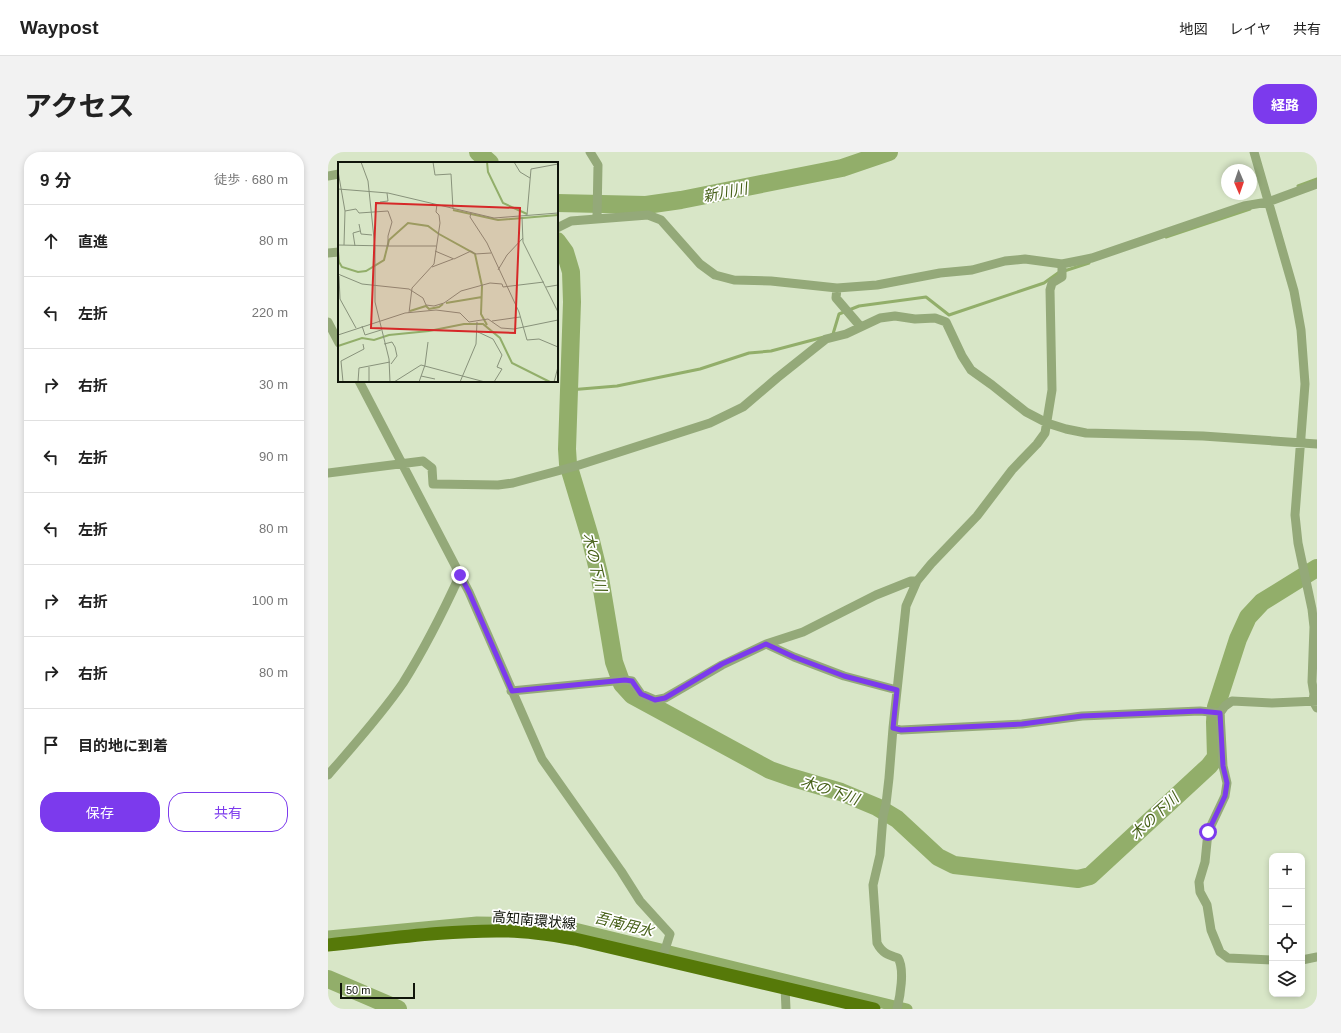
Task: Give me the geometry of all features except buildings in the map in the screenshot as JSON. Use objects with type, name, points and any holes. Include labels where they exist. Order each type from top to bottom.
[{"type":"main road","name":"高知南環状線","points":[[328,945],[445,934],[505,931],[544,934],[664,953],[785,988],[874,1009]]},
{"type":"street","points":[[590,152],[598,165],[597,216]]},
{"type":"street","points":[[893,728],[901,730],[1022,724],[1082,716],[1200,711],[1217,712],[1232,701],[1316,704],[1311,672],[1315,626],[1298,543],[1295,515],[1295,499],[1305,384],[1301,330],[1294,291],[1254,152]]},
{"type":"street","points":[[328,176],[338,174]]},
{"type":"street","points":[[558,227],[571,221],[597,216],[648,214],[662,220],[700,264],[715,275],[734,280],[771,281],[837,288],[877,285],[940,273],[972,270],[1025,259],[1062,269],[1244,206],[1268,202],[1317,184]]},
{"type":"street","points":[[328,253],[338,252]]},
{"type":"street","points":[[897,1007],[900,992],[901,963],[898,958],[886,954],[880,950],[877,943],[873,885],[880,855],[906,606],[917,581],[931,564],[977,516],[1012,470],[1037,444],[1045,433],[1052,390],[1050,290],[1052,283],[1062,277],[1062,269]]},
{"type":"street","points":[[837,288],[836,298],[860,326]]},
{"type":"street","points":[[328,473],[423,461],[432,468],[433,484],[498,485],[513,483],[564,470],[716,420],[742,407],[782,373],[826,339],[846,334],[860,326],[880,318],[895,316],[915,319],[935,318],[946,322],[962,356],[971,370],[1026,412],[1066,429],[1086,433],[1203,436],[1317,444]]},
{"type":"street","points":[[328,322],[338,341]]},
{"type":"street","points":[[360,382],[469,592],[542,759],[621,871],[640,901],[670,934],[664,953]]},
{"type":"street","points":[[328,775],[402,684],[430,639],[460,575]]},
{"type":"street","points":[[512,691],[625,680],[632,681],[641,694],[655,700],[665,698],[722,664],[766,644],[803,632],[876,595],[911,581],[917,581]]},
{"type":"street","points":[[766,644],[794,657],[844,676],[897,690]]},
{"type":"street","points":[[1217,712],[1223,766],[1227,783],[1225,796],[1208,832],[1205,862],[1199,882],[1200,892],[1207,905],[1211,930],[1220,952],[1228,958],[1269,960]]},
{"type":"street","points":[[1305,959],[1317,957]]},
{"type":"street","points":[[785,988],[786,1009]]},
{"type":"waterway","name":"新川川","points":[[478,152],[489,162]]},
{"type":"waterway","name":"新川川","points":[[558,203],[646,205],[681,200],[842,168],[889,152]]},
{"type":"waterway","points":[[1298,186],[1317,179]]},
{"type":"waterway","points":[[1166,237],[1250,209]]},
{"type":"waterway","name":"木の下川","points":[[558,242],[565,252],[571,272],[572,302],[567,449],[568,464],[590,537],[600,578],[614,662],[622,684],[632,695],[770,770],[841,792],[877,807],[897,819],[938,857],[954,865],[1078,879],[1090,876],[1209,766],[1216,757],[1216,707],[1238,639],[1248,617],[1262,602],[1317,568]]},
{"type":"waterway","points":[[831,335],[833,334],[839,314],[859,306],[926,297],[949,315],[1044,283],[1058,273],[1089,263]]},
{"type":"waterway","points":[[569,390],[617,386],[700,369],[749,353],[771,351],[824,337]]},
{"type":"waterway","name":"吾南用水","points":[[328,936],[477,922],[532,923],[575,928],[907,1009]]},
{"type":"waterway","points":[[328,979],[398,1009]]},
{"type":"route","points":[[460,575],[469,592],[512,691],[625,680],[632,681],[641,694],[655,700],[665,698],[722,664],[766,644],[794,657],[844,676],[897,690],[893,728],[901,730],[1022,724],[1082,716],[1200,711],[1220,713],[1223,766],[1227,783],[1225,796],[1208,832]]}]
